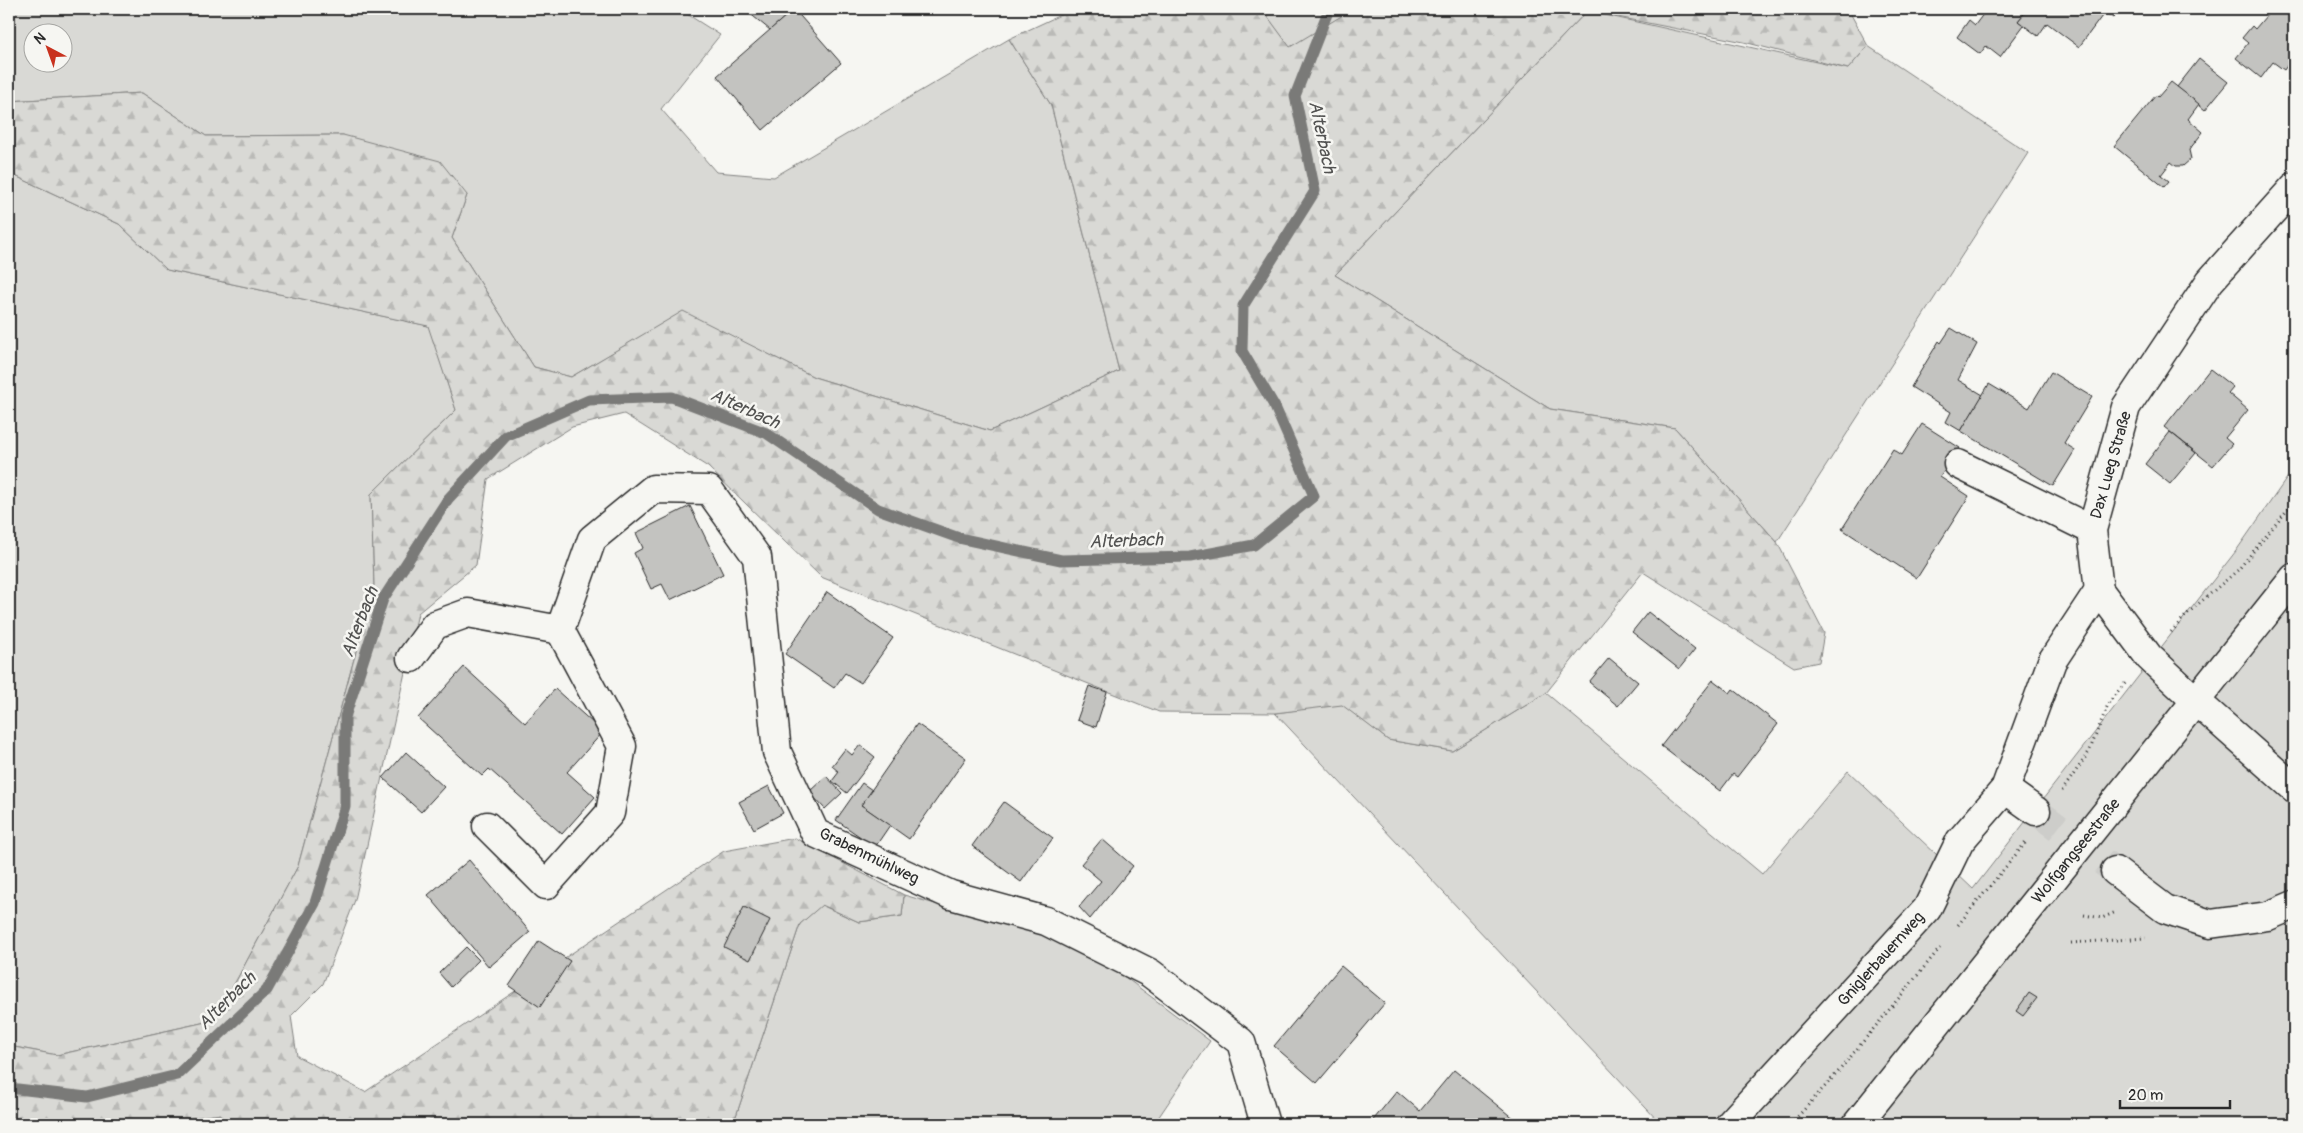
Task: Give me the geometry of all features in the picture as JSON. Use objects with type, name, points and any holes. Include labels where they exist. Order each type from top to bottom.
[{"type":"street","name":"Dax Lueg Straße","points":[[2099,590],[2092,530],[2126,408],[2210,281],[2294,187]]},
{"type":"street","points":[[1958,464],[2092,530]]},
{"type":"street","name":"Grabenmühlweg","points":[[560,630],[592,539],[653,489],[709,490],[757,557],[777,752],[815,833],[951,895],[1046,921],[1150,973],[1241,1042],[1265,1124]]},
{"type":"street","name":"Wolfgangseestraße","points":[[1858,1124],[2197,702],[2294,578]]},
{"type":"street","points":[[2099,590],[2149,657],[2294,788]]},
{"type":"street","name":"Gniglerbauernweg","points":[[1730,1124],[1927,909],[1960,841],[2005,789],[2052,661],[2099,590]]},
{"type":"street","points":[[411,658],[435,625],[468,613],[560,630],[622,746],[610,813],[546,885],[487,826]]},
{"type":"street","points":[[2005,789],[2046,805]]},
{"type":"street","points":[[2115,871],[2165,909],[2210,924],[2268,916],[2294,905]]},
{"type":"path","points":[[2046,805],[2089,752],[2109,702],[2188,612],[2238,570],[2294,502]]},
{"type":"path","points":[[1956,929],[2030,838]]},
{"type":"path","points":[[2071,943],[2150,938]]},
{"type":"path","points":[[1791,1124],[1838,1072],[1943,944]]},
{"type":"green space","points":[[9,9],[679,9],[720,35],[661,109],[716,172],[774,177],[1009,39],[1051,105],[1119,371],[990,431],[814,377],[683,312],[571,377],[534,367],[452,238],[467,195],[343,135],[206,136],[142,93],[9,101]]},
{"type":"green space","points":[[1073,9],[1262,9],[1290,47],[1353,9],[1848,9],[1868,46],[1848,69],[1744,42],[1587,11],[1335,275],[1550,409],[1675,428],[1777,542],[1824,633],[1819,662],[1794,667],[1643,572],[1546,693],[1452,751],[1388,740],[1342,705],[1275,713],[1159,712],[821,577],[708,467],[624,414],[572,427],[488,479],[476,565],[418,613],[355,900],[323,984],[291,1016],[297,1056],[365,1092],[724,851],[795,838],[904,895],[902,916],[859,922],[822,905],[800,924],[736,1116],[718,1124],[222,1124],[221,1114],[148,1124],[9,1124],[9,1046],[57,1055],[215,1020],[298,866],[374,585],[371,494],[456,410],[428,326],[167,270],[119,224],[9,173],[9,101],[142,93],[206,136],[343,135],[440,161],[467,195],[452,238],[534,367],[571,377],[683,311],[814,377],[990,431],[1119,371],[1051,105],[1009,39]]},
{"type":"green space","points":[[1262,9],[1353,9],[1290,48]]},
{"type":"green space","points":[[1587,11],[1848,69],[1868,46],[2028,153],[1777,542],[1675,428],[1550,409],[1335,275]]},
{"type":"green space","points":[[9,173],[119,224],[167,270],[429,326],[456,410],[371,494],[374,585],[298,866],[215,1020],[57,1055],[9,1046]]},
{"type":"green space","points":[[2294,468],[2294,1124],[1661,1124],[1275,713],[1342,704],[1388,740],[1452,751],[1546,693],[1762,874],[1848,771],[1973,889],[2236,551]]},
{"type":"green space","points":[[904,895],[1085,947],[1210,1041],[1154,1124],[718,1124],[736,1116],[800,924],[821,905],[859,922],[902,916]]},
{"type":"green space","points":[[221,1114],[222,1124],[148,1124]]},
{"type":"building","points":[[751,9],[794,9],[770,30],[748,12]]},
{"type":"building","points":[[794,9],[841,63],[763,130],[717,76]]},
{"type":"building","points":[[1987,9],[2028,9],[2018,21],[2024,25],[2000,57],[1986,46],[1980,54],[1957,37],[1969,20],[1975,25]]},
{"type":"building","points":[[2028,9],[2120,9],[2113,18],[2105,12],[2079,47],[2047,23],[2038,36],[2018,21]]},
{"type":"building","points":[[2272,9],[2294,9],[2294,56],[2284,70],[2273,62],[2261,78],[2236,58],[2248,43],[2242,38],[2252,26],[2255,29]]},
{"type":"building","points":[[2199,59],[2228,82],[2205,110],[2177,87]]},
{"type":"building","points":[[2171,82],[2199,104],[2188,119],[2203,132],[2189,150],[2191,159],[2183,166],[2176,166],[2171,162],[2161,175],[2169,181],[2164,187],[2114,146],[2156,95],[2158,97]]},
{"type":"building","points":[[1951,328],[1977,344],[1958,380],[1983,395],[1961,431],[1946,422],[1951,412],[1911,387],[1939,341],[1941,343]]},
{"type":"building","points":[[2210,369],[2233,387],[2228,393],[2248,410],[2225,438],[2232,444],[2213,466],[2164,427]]},
{"type":"building","points":[[2051,372],[2092,397],[2064,443],[2075,450],[2053,486],[1961,431],[1989,384],[2029,408]]},
{"type":"building","points":[[1922,424],[1960,448],[1940,477],[1969,496],[1917,578],[1842,529],[1893,449],[1902,455]]},
{"type":"building","points":[[2170,432],[2196,453],[2170,484],[2145,464]]},
{"type":"building","points":[[690,506],[723,574],[670,600],[662,584],[651,589],[634,553],[643,548],[636,533]]},
{"type":"building","points":[[827,592],[893,638],[861,683],[845,673],[834,688],[785,654]]},
{"type":"building","points":[[1648,612],[1695,649],[1679,669],[1632,632]]},
{"type":"building","points":[[1609,658],[1638,682],[1618,706],[1589,682]]},
{"type":"building","points":[[464,667],[525,723],[555,689],[603,732],[567,772],[595,797],[562,834],[489,769],[482,776],[418,718]]},
{"type":"building","points":[[1713,680],[1730,693],[1733,689],[1778,724],[1737,777],[1733,774],[1720,791],[1661,746]]},
{"type":"building","points":[[1089,686],[1107,692],[1096,727],[1077,720]]},
{"type":"building","points":[[917,724],[966,758],[909,839],[861,805]]},
{"type":"building","points":[[860,745],[875,757],[847,793],[832,781],[839,772],[832,766],[845,749],[852,755]]},
{"type":"building","points":[[406,752],[444,787],[421,812],[383,778]]},
{"type":"building","points":[[826,776],[842,793],[825,809],[809,792]]},
{"type":"building","points":[[862,783],[872,790],[861,805],[890,825],[875,847],[836,820]]},
{"type":"building","points":[[769,786],[783,813],[754,829],[739,802]]},
{"type":"building","points":[[1004,802],[1053,838],[1021,882],[972,846]]},
{"type":"building","points":[[1102,839],[1133,866],[1090,919],[1079,907],[1101,881],[1081,864]]},
{"type":"building","points":[[469,860],[530,932],[489,967],[428,895]]},
{"type":"building","points":[[744,907],[770,920],[750,960],[724,947]]},
{"type":"building","points":[[539,941],[570,961],[540,1007],[509,986]]},
{"type":"building","points":[[466,947],[479,960],[451,987],[439,973]]},
{"type":"building","points":[[1341,966],[1385,1003],[1317,1083],[1274,1046]]},
{"type":"building","points":[[2029,993],[2037,998],[2023,1016],[2016,1011]]},
{"type":"building","points":[[1454,1070],[1520,1124],[1370,1124],[1397,1091],[1420,1111]]},
{"type":"waterway","name":"Alterbach","points":[[9,1088],[87,1097],[177,1075],[267,990],[315,903],[345,806],[345,717],[383,599],[448,499],[506,436],[589,400],[672,397],[766,433],[878,509],[959,538],[1061,560],[1190,557],[1254,545],[1314,496],[1275,407],[1242,351],[1243,306],[1315,191],[1295,96],[1329,9]]},
{"type":"tunnel","points":[[2036,811],[2115,871]]}]
